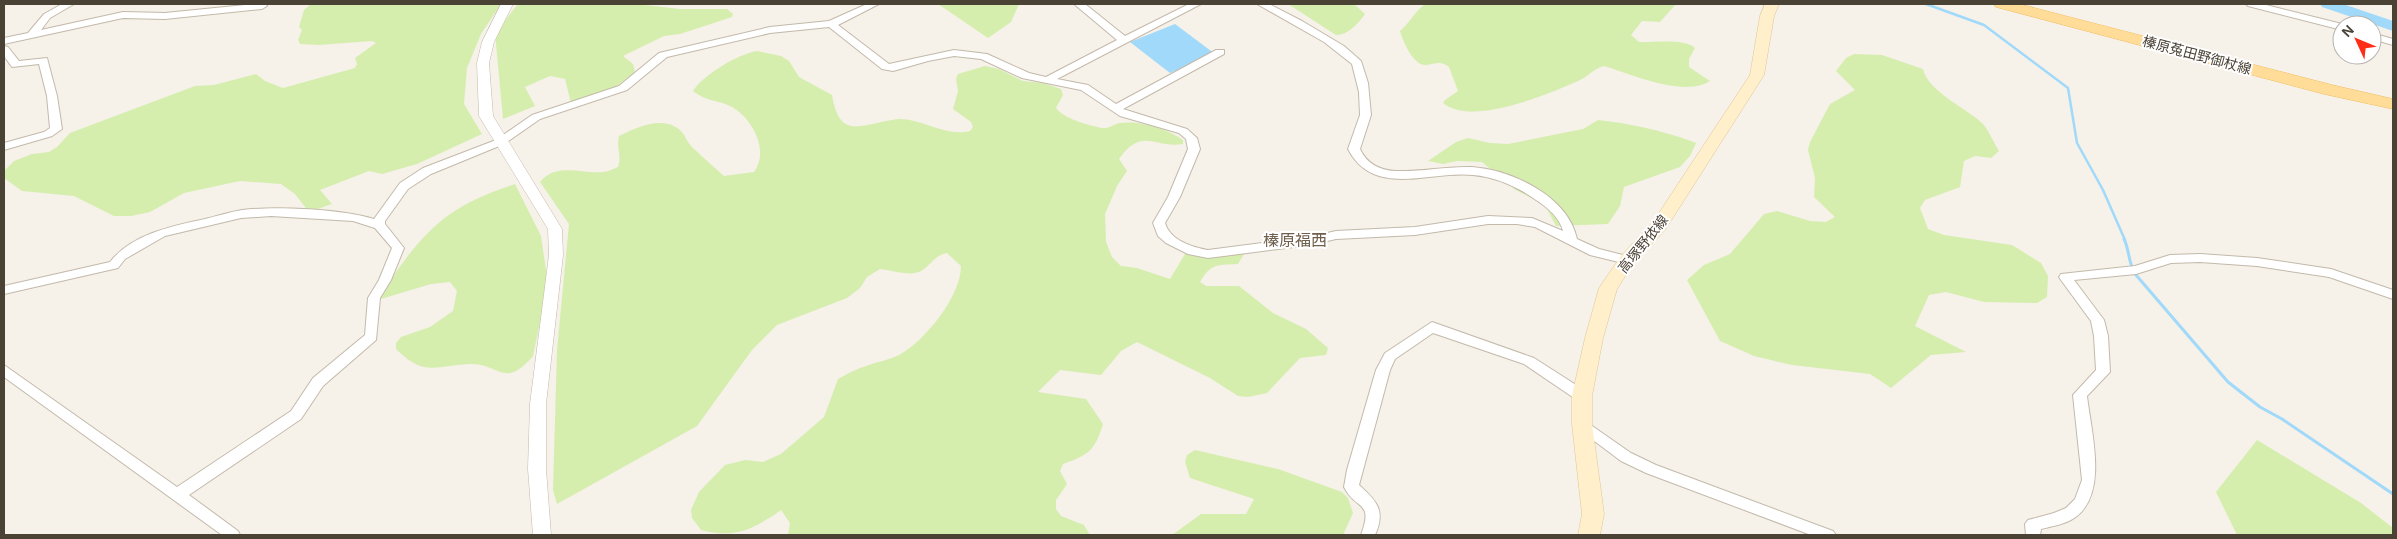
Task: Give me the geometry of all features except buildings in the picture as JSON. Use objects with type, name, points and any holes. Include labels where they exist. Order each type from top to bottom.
[{"type":"main road","name":"高塚野依線","points":[[1589,535],[1593,514],[1582,424],[1582,396],[1594,338],[1608,288],[1627,260],[1659,226],[1757,75],[1772,4]]},
{"type":"main road","name":"榛原菟田野御杖線","points":[[2002,4],[2330,90],[2393,104]]},
{"type":"street","points":[[32,34],[47,16],[69,4]]},
{"type":"street","points":[[507,4],[488,42],[484,63],[486,116],[500,142],[555,229],[556,255],[538,404],[536,469],[542,535]]},
{"type":"street","points":[[379,225],[384,214],[410,180],[427,171],[500,142],[536,117],[623,88],[633,81],[651,62],[663,55],[770,30],[831,24],[874,4]]},
{"type":"street","points":[[1079,4],[1123,40]]},
{"type":"street","points":[[1047,80],[1196,4]]},
{"type":"street","points":[[1262,4],[1314,32],[1346,53],[1356,63],[1361,77],[1366,118],[1354,149],[1359,161],[1368,168],[1384,174],[1472,172],[1489,174],[1510,182],[1551,203],[1572,232],[1571,240]]},
{"type":"street","points":[[2250,4],[2332,25]]},
{"type":"street","points":[[4,41],[123,15],[165,16],[262,6]]},
{"type":"street","points":[[831,24],[886,66],[893,68],[926,58],[954,53],[983,56],[1026,76],[1084,86],[1124,114],[1183,131],[1191,138],[1194,149],[1174,197],[1159,223],[1162,233],[1170,240],[1192,251],[1208,254],[1310,241],[1324,236],[1354,232],[1414,231],[1473,221],[1530,222],[1541,225],[1590,250],[1627,260]]},
{"type":"street","points":[[4,50],[16,65],[43,60],[52,96],[56,129],[48,134],[4,147]]},
{"type":"street","points":[[1115,109],[1220,52]]},
{"type":"street","points":[[4,290],[114,265],[121,256],[161,234],[241,214],[271,212],[354,217],[379,225],[398,248],[385,280],[374,298],[370,337],[318,382],[296,415],[177,496]]},
{"type":"street","points":[[2033,535],[2034,524],[2057,519],[2071,512],[2081,502],[2089,480],[2080,395],[2103,372],[2101,336],[2097,320],[2066,277],[2130,271],[2170,259],[2200,258],[2257,262],[2331,273],[2393,295]]},
{"type":"street","points":[[1368,535],[1374,522],[1372,506],[1352,486],[1354,470],[1384,370],[1390,356],[1432,327],[1529,361],[1582,396]]},
{"type":"street","points":[[4,370],[233,535]]},
{"type":"street","points":[[1582,424],[1626,457],[1652,469],[1828,535]]},
{"type":"green space","points":[[311,4],[501,4],[481,34],[467,68],[464,104],[482,134],[417,164],[382,174],[369,171],[320,190],[332,204],[309,212],[295,194],[281,184],[240,181],[184,193],[150,212],[131,216],[114,216],[74,196],[22,191],[4,178],[4,171],[14,161],[32,154],[49,152],[57,147],[70,133],[195,86],[214,85],[256,74],[265,81],[283,88],[355,68],[357,64],[355,58],[376,43],[372,41],[319,45],[300,44],[298,40],[302,30],[299,27],[304,10]]},
{"type":"green space","points":[[518,4],[636,4],[680,9],[727,9],[733,14],[732,17],[680,34],[664,36],[623,56],[633,64],[635,72],[617,86],[571,103],[565,79],[550,76],[525,87],[535,106],[503,119],[495,33]]},
{"type":"green space","points":[[938,4],[1019,4],[1011,22],[988,38]]},
{"type":"green space","points":[[1288,4],[1354,4],[1365,14],[1349,31],[1336,35]]},
{"type":"green space","points":[[1425,4],[1676,4],[1660,22],[1642,21],[1631,35],[1639,42],[1676,42],[1690,45],[1695,48],[1689,59],[1689,67],[1710,81],[1699,86],[1672,86],[1604,66],[1565,87],[1510,106],[1472,112],[1456,109],[1443,103],[1458,91],[1449,67],[1440,63],[1426,65],[1417,62],[1409,52],[1400,31]]},
{"type":"green space","points":[[757,51],[781,56],[789,61],[799,77],[832,95],[835,108],[841,120],[848,125],[859,126],[901,119],[919,122],[952,132],[970,131],[973,127],[971,122],[953,109],[958,91],[956,79],[958,74],[985,66],[999,69],[1023,81],[1043,83],[1061,89],[1063,95],[1056,108],[1077,121],[1102,128],[1120,123],[1136,123],[1153,126],[1177,136],[1183,140],[1183,144],[1173,145],[1142,141],[1135,143],[1127,149],[1119,159],[1127,171],[1117,186],[1105,214],[1106,242],[1112,257],[1121,266],[1137,268],[1170,279],[1185,254],[1244,254],[1238,264],[1220,265],[1212,268],[1200,282],[1206,286],[1239,286],[1273,313],[1306,329],[1328,348],[1326,355],[1300,358],[1267,393],[1248,397],[1238,396],[1210,378],[1137,342],[1121,351],[1101,375],[1060,370],[1038,392],[1086,399],[1103,424],[1094,446],[1090,450],[1079,458],[1063,464],[1060,471],[1067,484],[1056,500],[1056,509],[1061,516],[1084,525],[1090,535],[788,535],[790,523],[781,510],[753,527],[734,533],[713,533],[701,530],[692,518],[691,510],[699,492],[725,465],[745,460],[763,462],[781,454],[824,417],[838,379],[859,369],[899,355],[930,329],[948,304],[959,278],[961,266],[947,253],[936,258],[917,273],[880,269],[867,277],[860,288],[847,298],[777,325],[752,350],[697,426],[557,504],[553,490],[557,350],[569,224],[540,182],[554,172],[569,170],[603,172],[618,167],[619,136],[641,126],[658,123],[666,123],[681,131],[692,147],[724,176],[754,172],[760,155],[759,145],[752,127],[746,119],[732,107],[708,99],[693,91],[705,78],[722,66],[740,56]]},
{"type":"green space","points":[[1854,54],[1882,55],[1923,69],[1932,85],[1983,124],[1999,151],[1991,158],[1975,156],[1964,161],[1960,187],[1925,200],[1920,208],[1928,229],[1944,235],[2012,245],[2041,263],[2048,276],[2047,297],[2037,303],[1984,302],[1946,292],[1929,295],[1915,326],[1966,352],[1931,355],[1891,388],[1870,374],[1792,365],[1754,356],[1720,341],[1687,280],[1704,265],[1730,254],[1764,214],[1777,211],[1810,221],[1826,222],[1835,217],[1814,197],[1815,178],[1808,150],[1810,142],[1830,104],[1855,90],[1836,71],[1846,58]]},
{"type":"green space","points":[[1598,120],[1648,128],[1696,143],[1690,156],[1680,167],[1624,187],[1620,206],[1608,224],[1556,226],[1545,205],[1514,189],[1482,162],[1457,161],[1443,164],[1428,161],[1456,142],[1468,138],[1490,143],[1508,144],[1583,129]]},
{"type":"green space","points":[[515,184],[541,236],[548,284],[533,356],[523,366],[508,373],[471,364],[431,368],[415,364],[396,349],[396,343],[401,337],[430,327],[453,311],[457,291],[450,282],[431,284],[381,299],[381,294],[409,254],[436,225],[469,202]]},
{"type":"green space","points":[[2257,440],[2361,503],[2393,528],[2393,535],[2237,535],[2216,492]]},
{"type":"green space","points":[[1195,450],[1278,469],[1342,492],[1348,498],[1353,513],[1343,535],[1172,535],[1201,514],[1246,514],[1254,499],[1190,478],[1185,462],[1187,455]]},
{"type":"water","points":[[1175,24],[1215,54],[1170,73],[1130,42]]},
{"type":"waterway","points":[[1926,4],[1984,25],[2068,88],[2077,143],[2103,190],[2125,240]]},
{"type":"waterway","points":[[2328,4],[2393,26]]},
{"type":"waterway","points":[[2124,239],[2136,275],[2228,382],[2260,407],[2282,419],[2393,494]]},
{"type":"district","name":"榛原福西","points":[[1295,240]]}]
